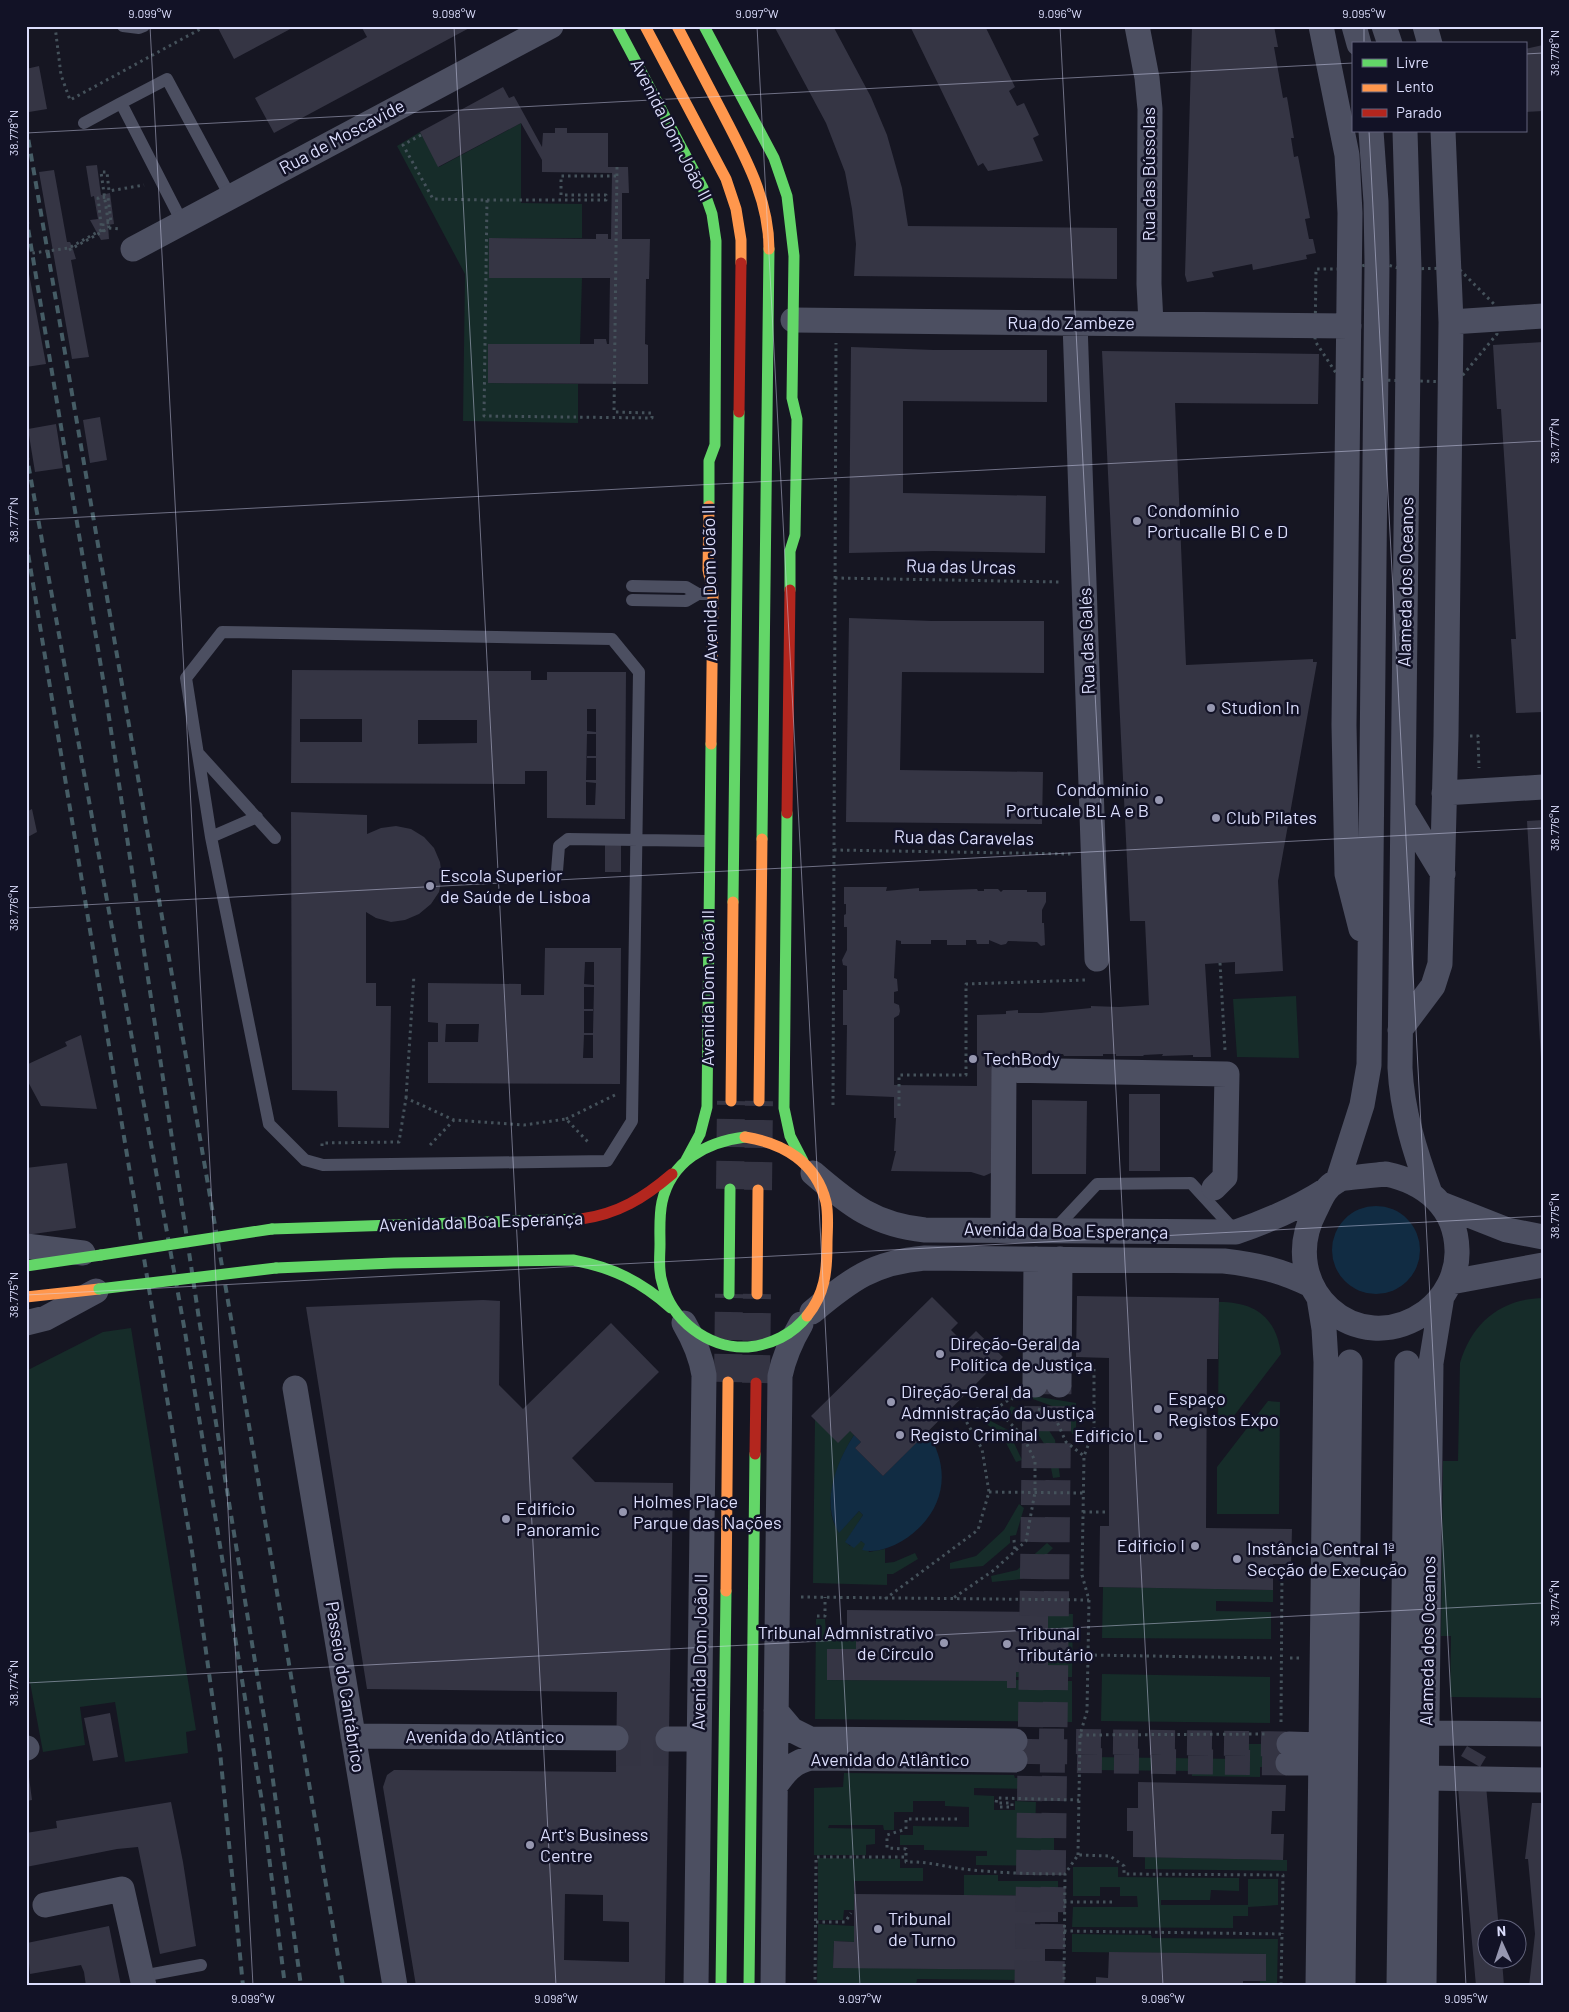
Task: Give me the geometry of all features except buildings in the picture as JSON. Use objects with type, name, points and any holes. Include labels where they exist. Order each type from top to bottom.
[{"type":"main road","name":"Avenida Dom João II","points":[[617,26],[703,188],[715,228],[717,255],[714,445],[709,461],[708,562],[713,594],[707,1107],[704,1125],[686,1160]]},
{"type":"main road","name":"Avenida Dom João II","points":[[645,26],[726,179],[739,224],[741,256],[731,1101]]},
{"type":"main road","points":[[677,26],[743,151],[758,185],[769,238],[759,1101]]},
{"type":"main road","points":[[704,26],[765,140],[787,196],[793,236],[793,320],[786,406],[767,428]]},
{"type":"main road","points":[[26,1297],[276,1268],[394,1263],[573,1260],[595,1263],[627,1275],[652,1291],[697,1333],[726,1345],[758,1346],[774,1341],[788,1334],[806,1318],[820,1298],[825,1283],[828,1228],[826,1202],[821,1187],[793,1145],[786,1126],[784,1108],[790,551],[795,535],[797,419],[786,406]]},
{"type":"main road","points":[[713,594],[738,561]]},
{"type":"main road","points":[[679,1317],[666,1296],[661,1281],[660,1236],[662,1201],[676,1171],[686,1160],[713,1142],[745,1137],[761,1138],[776,1143],[790,1151],[808,1167]]},
{"type":"main road","name":"Avenida da Boa Esperança","points":[[26,1266],[272,1228],[595,1218],[626,1208],[651,1192],[676,1171]]},
{"type":"main road","points":[[729,1294],[730,1189]]},
{"type":"main road","points":[[757,1294],[758,1190]]},
{"type":"main road","name":"Avenida Dom João II","points":[[721,1986],[728,1382]]},
{"type":"main road","points":[[749,1986],[756,1383]]},
{"type":"street","name":"Rua de Moscavide","points":[[133,249],[550,26]]},
{"type":"street","name":"Rua das Bússolas","points":[[1137,26],[1147,78],[1150,110],[1149,284],[1151,323]]},
{"type":"street","name":"Alameda dos Oceanos","points":[[1321,26],[1347,155],[1350,213],[1344,715],[1347,874],[1357,916],[1369,951]]},
{"type":"street","points":[[1354,26],[1358,42]]},
{"type":"street","points":[[1384,26],[1389,42]]},
{"type":"street","name":"Alameda dos Oceanos","points":[[1350,213],[1371,132]]},
{"type":"street","name":"Alameda dos Oceanos","points":[[1332,1185],[1362,1105],[1368,1065],[1378,262],[1371,132]]},
{"type":"street","points":[[1400,1030],[1433,986],[1440,964],[1451,322],[1442,132]]},
{"type":"street","name":"Alameda dos Oceanos","points":[[1405,133],[1445,179]]},
{"type":"street","name":"Alameda dos Oceanos","points":[[1405,133],[1409,269],[1400,1030],[1401,1091],[1417,1158],[1436,1199]]},
{"type":"street","points":[[1451,322],[1543,316]]},
{"type":"street","name":"Rua do Zambeze","points":[[793,320],[1349,326]]},
{"type":"street","name":"Rua das Galés","points":[[1076,323],[1097,959]]},
{"type":"street","points":[[1444,793],[1543,788]]},
{"type":"street","points":[[1403,808],[1443,874]]},
{"type":"street","points":[[1003,1230],[1004,1070],[1227,1074],[1225,1177],[1214,1188]]},
{"type":"street","name":"Avenida da Boa Esperança","points":[[808,1167],[837,1194],[863,1211],[889,1224],[903,1228],[925,1230],[1236,1232],[1262,1224],[1304,1204],[1332,1185]]},
{"type":"street","points":[[1318,1986],[1326,1362],[1324,1329],[1315,1291],[1305,1270],[1303,1255],[1304,1238],[1308,1223],[1332,1185],[1386,1174],[1409,1180],[1436,1199],[1507,1230],[1543,1237]]},
{"type":"street","points":[[1315,1291],[1330,1310],[1357,1324],[1372,1327],[1388,1327],[1418,1318],[1431,1308],[1446,1289],[1456,1266],[1455,1234],[1450,1218],[1436,1199]]},
{"type":"street","points":[[26,1246],[100,1255]]},
{"type":"street","name":"Avenida da Boa Esperança","points":[[806,1318],[836,1291],[863,1274],[882,1265],[902,1260],[925,1258],[1224,1261],[1257,1265],[1284,1272],[1315,1291]]},
{"type":"street","points":[[1048,1259],[1059,1385]]},
{"type":"street","points":[[1030,1398],[1048,1259]]},
{"type":"street","points":[[1446,1289],[1543,1265]]},
{"type":"street","points":[[26,1323],[46,1318],[99,1289]]},
{"type":"street","name":"Alameda dos Oceanos","points":[[1424,1986],[1432,1363],[1446,1289]]},
{"type":"street","name":"Avenida Dom João II","points":[[679,1317],[694,1341],[704,1375],[696,1986]]},
{"type":"street","points":[[773,1986],[780,1376],[783,1361],[791,1342],[806,1318]]},
{"type":"street","points":[[1343,1986],[1350,1362]]},
{"type":"street","name":"Alameda dos Oceanos","points":[[1399,1986],[1407,1363]]},
{"type":"street","name":"Passeio do Cantábrico","points":[[295,1388],[395,1986]]},
{"type":"street","name":"Avenida do Atlântico","points":[[776,1711],[792,1730],[810,1739],[1015,1750],[812,1758],[792,1765],[776,1785]]},
{"type":"street","points":[[1427,1733],[1543,1734]]},
{"type":"street","points":[[1282,1742],[1321,1754]]},
{"type":"street","name":"Avenida do Atlântico","points":[[354,1743],[616,1745]]},
{"type":"street","points":[[668,1746],[699,1746]]},
{"type":"street","points":[[1426,1778],[1543,1780]]},
{"type":"street","points":[[45,1905],[122,1889],[143,1981]]},
{"type":"lane","points":[[123,26],[139,28],[144,26]]},
{"type":"lane","points":[[84,123],[167,79],[230,196]]},
{"type":"lane","points":[[121,103],[182,222]]},
{"type":"lane","points":[[632,586],[686,587],[698,594],[713,594]]},
{"type":"lane","points":[[632,600],[686,601],[698,594]]},
{"type":"lane","points":[[222,632],[612,639],[639,672],[632,1121],[607,1161],[323,1165],[305,1160],[269,1124],[211,837],[198,753],[186,678],[222,632]]},
{"type":"lane","points":[[198,753],[275,838]]},
{"type":"lane","points":[[211,837],[257,817]]},
{"type":"lane","points":[[557,871],[559,846],[568,839],[709,841]]},
{"type":"lane","points":[[1053,1231],[1097,1184],[1191,1183],[1236,1232]]},
{"type":"lane","points":[[143,1981],[201,1965]]},
{"type":"path","points":[[55,26],[61,75],[70,100],[206,26]]},
{"type":"path","points":[[421,135],[403,145],[434,199],[606,200],[606,195],[561,195],[561,176],[617,176]]},
{"type":"path","points":[[487,200],[484,416],[652,418],[652,413],[614,412],[617,167]]},
{"type":"path","points":[[109,228],[101,172],[107,172],[109,191],[162,183]]},
{"type":"path","points":[[108,197],[111,222],[102,222],[103,231],[98,198],[108,197]]},
{"type":"path","points":[[26,254],[69,248],[109,228],[119,228]]},
{"type":"path","points":[[69,250],[103,231]]},
{"type":"path","points":[[833,1105],[836,320]]},
{"type":"path","name":"Rua das Urcas","points":[[835,578],[1086,583]]},
{"type":"path","name":"Rua das Caravelas","points":[[834,850],[1094,854]]},
{"type":"path","points":[[899,1106],[899,1075],[966,1075],[966,984],[1098,980],[1097,959]]},
{"type":"path","points":[[1220,963],[1227,1074]]},
{"type":"path","points":[[323,1165],[322,1143],[398,1142],[406,1098],[414,975]]},
{"type":"path","points":[[406,1098],[454,1120],[524,1125],[566,1119],[609,1099],[632,1083]]},
{"type":"path","points":[[566,1119],[607,1161]]},
{"type":"path","points":[[412,1164],[454,1120]]},
{"type":"path","points":[[1064,1986],[1064,1874],[1078,1855],[1080,1734],[1087,1711],[1089,1600],[1082,1575],[1083,1493],[1084,1456],[1094,1430],[1094,1369]]},
{"type":"path","points":[[990,1412],[1011,1398],[1030,1398],[1054,1415],[1066,1442],[1084,1456]]},
{"type":"path","points":[[885,1599],[978,1530],[989,1492],[982,1449],[966,1421],[977,1409],[1002,1415],[1023,1436],[1035,1461],[1035,1492],[1026,1541],[994,1570],[952,1599]]},
{"type":"path","points":[[989,1492],[1083,1493]]},
{"type":"path","points":[[1083,1512],[1108,1512]]},
{"type":"path","points":[[1014,1540],[1014,1551]]},
{"type":"path","points":[[1080,1734],[1282,1742],[1282,1570]]},
{"type":"path","points":[[778,1596],[885,1599],[1089,1600]]},
{"type":"path","points":[[817,1616],[825,1616],[825,1598]]},
{"type":"path","points":[[1088,1655],[1272,1658]]},
{"type":"path","points":[[1290,1658],[1302,1658]]},
{"type":"path","points":[[1000,1807],[1012,1807],[1012,1803],[996,1803],[996,1798],[1079,1800]]},
{"type":"path","points":[[957,1819],[906,1819],[906,1829],[887,1835],[887,1848],[906,1849],[906,1862],[923,1861],[971,1870],[998,1870],[1008,1874],[1064,1874]]},
{"type":"path","points":[[1078,1855],[1110,1856],[1124,1866],[1124,1874],[1283,1875],[1281,1986]]},
{"type":"path","points":[[815,1986],[816,1857],[906,1857]]},
{"type":"path","points":[[1064,1902],[1113,1902]]},
{"type":"path","points":[[816,1922],[845,1922],[851,1913]]},
{"type":"path","points":[[1064,1931],[1282,1934]]},
{"type":"green space","points":[[521,123],[521,203],[582,204],[582,238],[490,238],[489,278],[582,278],[580,344],[489,344],[488,383],[578,384],[578,423],[463,421],[465,274],[397,146],[420,132],[439,167]]},
{"type":"green space","points":[[1296,996],[1299,1058],[1237,1057],[1233,999]]},
{"type":"green space","points":[[1543,1298],[1543,1698],[1450,1697],[1451,1636],[1441,1636],[1443,1461],[1458,1461],[1460,1363],[1472,1336],[1490,1316],[1501,1308],[1514,1303],[1528,1299]]},
{"type":"green space","points":[[1219,1302],[1243,1305],[1262,1314],[1274,1330],[1281,1354],[1230,1421],[1218,1420]]},
{"type":"green space","points":[[131,1328],[196,1730],[186,1732],[188,1753],[125,1762],[115,1702],[80,1707],[85,1745],[43,1752],[26,1661],[26,1371],[103,1332]]},
{"type":"green space","points":[[1033,1396],[1076,1403],[1076,1434],[1072,1434],[1066,1411],[1033,1399]]},
{"type":"green space","points":[[1268,1401],[1280,1402],[1279,1514],[1217,1514],[1217,1467]]},
{"type":"green space","points":[[1011,1406],[1041,1418],[1055,1440],[1060,1477],[1053,1478],[1047,1448],[1033,1427],[1008,1412]]},
{"type":"green space","points":[[985,1418],[1008,1430],[1022,1460],[1016,1462],[1003,1437],[983,1421]]},
{"type":"green space","points":[[815,1419],[850,1431],[854,1435],[837,1469],[831,1496],[833,1522],[839,1532],[859,1511],[863,1515],[846,1542],[850,1546],[861,1541],[866,1544],[869,1552],[885,1549],[885,1563],[894,1562],[915,1553],[918,1559],[893,1574],[887,1574],[887,1585],[813,1583]]},
{"type":"green space","points":[[1019,1504],[1024,1508],[1016,1535],[1010,1536],[1010,1543],[983,1566],[950,1569],[950,1563],[976,1556],[1004,1530]]},
{"type":"green space","points":[[1047,1543],[1053,1548],[1022,1579],[992,1582],[991,1576],[1017,1570]]},
{"type":"green space","points":[[1103,1587],[1273,1590],[1273,1602],[1216,1601],[1216,1611],[1271,1612],[1271,1639],[1102,1638]]},
{"type":"green space","points":[[1048,1613],[1073,1614],[1072,1677],[1016,1677],[1016,1672]]},
{"type":"green space","points":[[816,1619],[825,1619],[826,1634],[856,1634],[856,1649],[827,1680],[1007,1681],[1008,1688],[1016,1688],[1016,1680],[1072,1681],[1072,1722],[815,1719]]},
{"type":"green space","points":[[1102,1674],[1270,1677],[1270,1723],[1101,1721]]},
{"type":"green space","points":[[1241,1744],[1271,1744],[1271,1767],[1260,1767],[1260,1777],[1192,1776],[1192,1771],[1090,1770],[1091,1757],[1241,1759]]},
{"type":"green space","points":[[844,1773],[1014,1775],[1015,1778],[1036,1778],[1035,1789],[974,1788],[974,1795],[994,1796],[994,1810],[1015,1810],[1015,1801],[1036,1802],[1035,1830],[1054,1831],[1054,1866],[976,1865],[976,1856],[987,1856],[987,1851],[924,1850],[924,1845],[900,1845],[900,1835],[913,1835],[913,1826],[969,1827],[969,1807],[945,1806],[945,1801],[913,1801],[913,1812],[894,1812],[894,1830],[884,1830],[883,1825],[829,1825],[828,1828],[875,1829],[875,1844],[866,1845],[866,1855],[814,1855],[814,1788],[843,1787]]},
{"type":"green space","points":[[1145,1857],[1287,1860],[1287,1871],[1145,1869]]},
{"type":"green space","points":[[818,1858],[900,1859],[900,1868],[923,1868],[923,1881],[854,1881],[854,1910],[844,1910],[843,1920],[818,1920]]},
{"type":"green space","points":[[1073,1867],[1118,1867],[1118,1877],[1239,1878],[1239,1891],[1211,1890],[1210,1900],[1161,1900],[1161,1905],[1248,1905],[1248,1879],[1278,1879],[1278,1905],[1248,1907],[1248,1916],[1233,1916],[1233,1928],[1072,1927],[1073,1907],[1138,1907],[1137,1896],[1120,1896],[1120,1887],[1100,1887],[1100,1896],[1073,1896]]},
{"type":"green space","points":[[964,1875],[998,1875],[998,1881],[1058,1881],[1058,1896],[964,1895]]},
{"type":"green space","points":[[818,1924],[854,1926],[854,1942],[834,1941],[833,1967],[1015,1970],[1015,1980],[917,1979],[916,1985],[817,1983]]},
{"type":"green space","points":[[1072,1934],[1151,1935],[1152,1938],[1278,1939],[1277,1986],[1260,1986],[1260,1981],[1265,1981],[1265,1954],[1072,1952]]},
{"type":"water","points":[[1376,1206],[1393,1209],[1401,1213],[1413,1225],[1417,1233],[1420,1250],[1417,1267],[1413,1275],[1401,1287],[1393,1291],[1376,1294],[1359,1291],[1351,1287],[1339,1275],[1335,1267],[1332,1250],[1335,1233],[1339,1225],[1351,1213],[1359,1209]]},
{"type":"water","points":[[927,1432],[940,1462],[942,1477],[940,1492],[935,1506],[927,1519],[916,1531],[902,1541],[883,1549],[862,1550],[865,1544],[861,1541],[854,1548],[845,1542],[863,1515],[859,1511],[839,1533],[833,1521],[831,1496],[837,1470],[854,1435],[861,1442],[855,1448],[883,1476]]},
{"type":"tunnel","points":[[730,1189],[731,1101]]},
{"type":"tunnel","points":[[758,1190],[759,1101]]},
{"type":"tunnel","points":[[728,1382],[729,1294]]},
{"type":"tunnel","points":[[756,1383],[757,1294]]},
{"type":"tunnel","points":[[1027,1986],[1035,1385]]},
{"type":"tunnel","points":[[1052,1986],[1059,1385]]},
{"type":"tunnel","points":[[1039,1741],[1289,1744]]},
{"type":"tunnel","points":[[616,1753],[668,1753]]},
{"type":"tunnel","points":[[1040,1760],[1288,1763]]},
{"type":"railway","points":[[26,126],[233,1330],[343,1986]]},
{"type":"railway","points":[[26,216],[106,697],[199,1319],[266,1729],[301,1986]]},
{"type":"railway","points":[[26,452],[185,1332],[263,1808],[285,1986]]},
{"type":"railway","points":[[26,541],[191,1544],[220,1752],[243,1986]]},
{"type":"traffic: fast","points":[[617,26],[703,188],[712,214],[716,241],[715,445],[709,461],[709,506]]},
{"type":"traffic: fast","points":[[704,26],[774,158],[787,196],[794,256],[792,398],[797,419],[795,535],[790,551],[790,590]]},
{"type":"traffic: fast","points":[[762,839],[769,249]]},
{"type":"traffic: fast","points":[[733,902],[739,412]]},
{"type":"traffic: fast","points":[[686,1160],[700,1134],[707,1107],[711,744]]},
{"type":"traffic: fast","points":[[787,813],[784,1108],[790,1136],[803,1161]]},
{"type":"traffic: fast","points":[[745,1137],[704,1149],[692,1156],[673,1175],[660,1212],[661,1277],[667,1296],[683,1320],[693,1330],[719,1343],[733,1346],[757,1346],[781,1338],[807,1316]]},
{"type":"traffic: fast","points":[[729,1294],[730,1189]]},
{"type":"traffic: fast","points":[[272,1229],[581,1219]]},
{"type":"traffic: fast","points":[[101,1255],[272,1229]]},
{"type":"traffic: fast","points":[[26,1266],[101,1255]]},
{"type":"traffic: fast","points":[[276,1268],[394,1263],[573,1260],[601,1267],[626,1277],[648,1290],[671,1308]]},
{"type":"traffic: fast","points":[[99,1289],[276,1268]]},
{"type":"traffic: fast","points":[[749,1986],[755,1454]]},
{"type":"traffic: fast","points":[[721,1986],[726,1591]]},
{"type":"traffic: slow","points":[[645,26],[726,179],[736,209],[741,240],[741,263]]},
{"type":"traffic: slow","points":[[677,26],[747,162],[765,213],[769,249]]},
{"type":"traffic: slow","points":[[709,506],[708,570],[713,594],[711,744]]},
{"type":"traffic: slow","points":[[759,1101],[762,839]]},
{"type":"traffic: slow","points":[[731,1101],[733,902]]},
{"type":"traffic: slow","points":[[745,1137],[772,1144],[785,1150],[806,1165],[821,1188],[826,1202],[827,1254],[824,1282],[818,1299],[807,1316]]},
{"type":"traffic: slow","points":[[757,1294],[758,1190]]},
{"type":"traffic: slow","points":[[26,1297],[99,1289]]},
{"type":"traffic: slow","points":[[726,1591],[728,1382]]},
{"type":"traffic: jam","points":[[739,412],[741,263]]},
{"type":"traffic: jam","points":[[787,813],[790,590]]},
{"type":"traffic: jam","points":[[581,1219],[594,1217],[630,1204],[672,1174]]},
{"type":"traffic: jam","points":[[755,1454],[756,1383]]},
{"type":"place","name":"Condomínio Portucalle Bl C e D","points":[[1137,521]]},
{"type":"place","name":"Studion In","points":[[1211,708]]},
{"type":"place","name":"Condomínio Portucale BL A e B","points":[[1159,800]]},
{"type":"place","name":"Club Pilates","points":[[1216,818]]},
{"type":"place","name":"Escola Superior de Saúde de Lisboa","points":[[430,886]]},
{"type":"place","name":"TechBody","points":[[973,1059]]},
{"type":"place","name":"Direção-Geral da Política de Justiça","points":[[940,1354]]},
{"type":"place","name":"Direção-Geral da Admnistração da Justiça","points":[[891,1402]]},
{"type":"place","name":"Espaço Registos Expo","points":[[1158,1409]]},
{"type":"place","name":"Registo Criminal","points":[[900,1435]]},
{"type":"place","name":"Edificio L","points":[[1158,1436]]},
{"type":"place","name":"Holmes Place Parque das Nações","points":[[623,1512]]},
{"type":"place","name":"Edifício Panoramic","points":[[506,1519]]},
{"type":"place","name":"Edificio I","points":[[1195,1546]]},
{"type":"place","name":"Instância Central 1ª Secção de Execução","points":[[1237,1559]]},
{"type":"place","name":"Tribunal Admnistrativo de Círculo","points":[[944,1643]]},
{"type":"place","name":"Tribunal Tributário","points":[[1007,1644]]},
{"type":"place","name":"Art's Business Centre","points":[[530,1845]]},
{"type":"place","name":"Tribunal de Turno","points":[[878,1929]]}]
